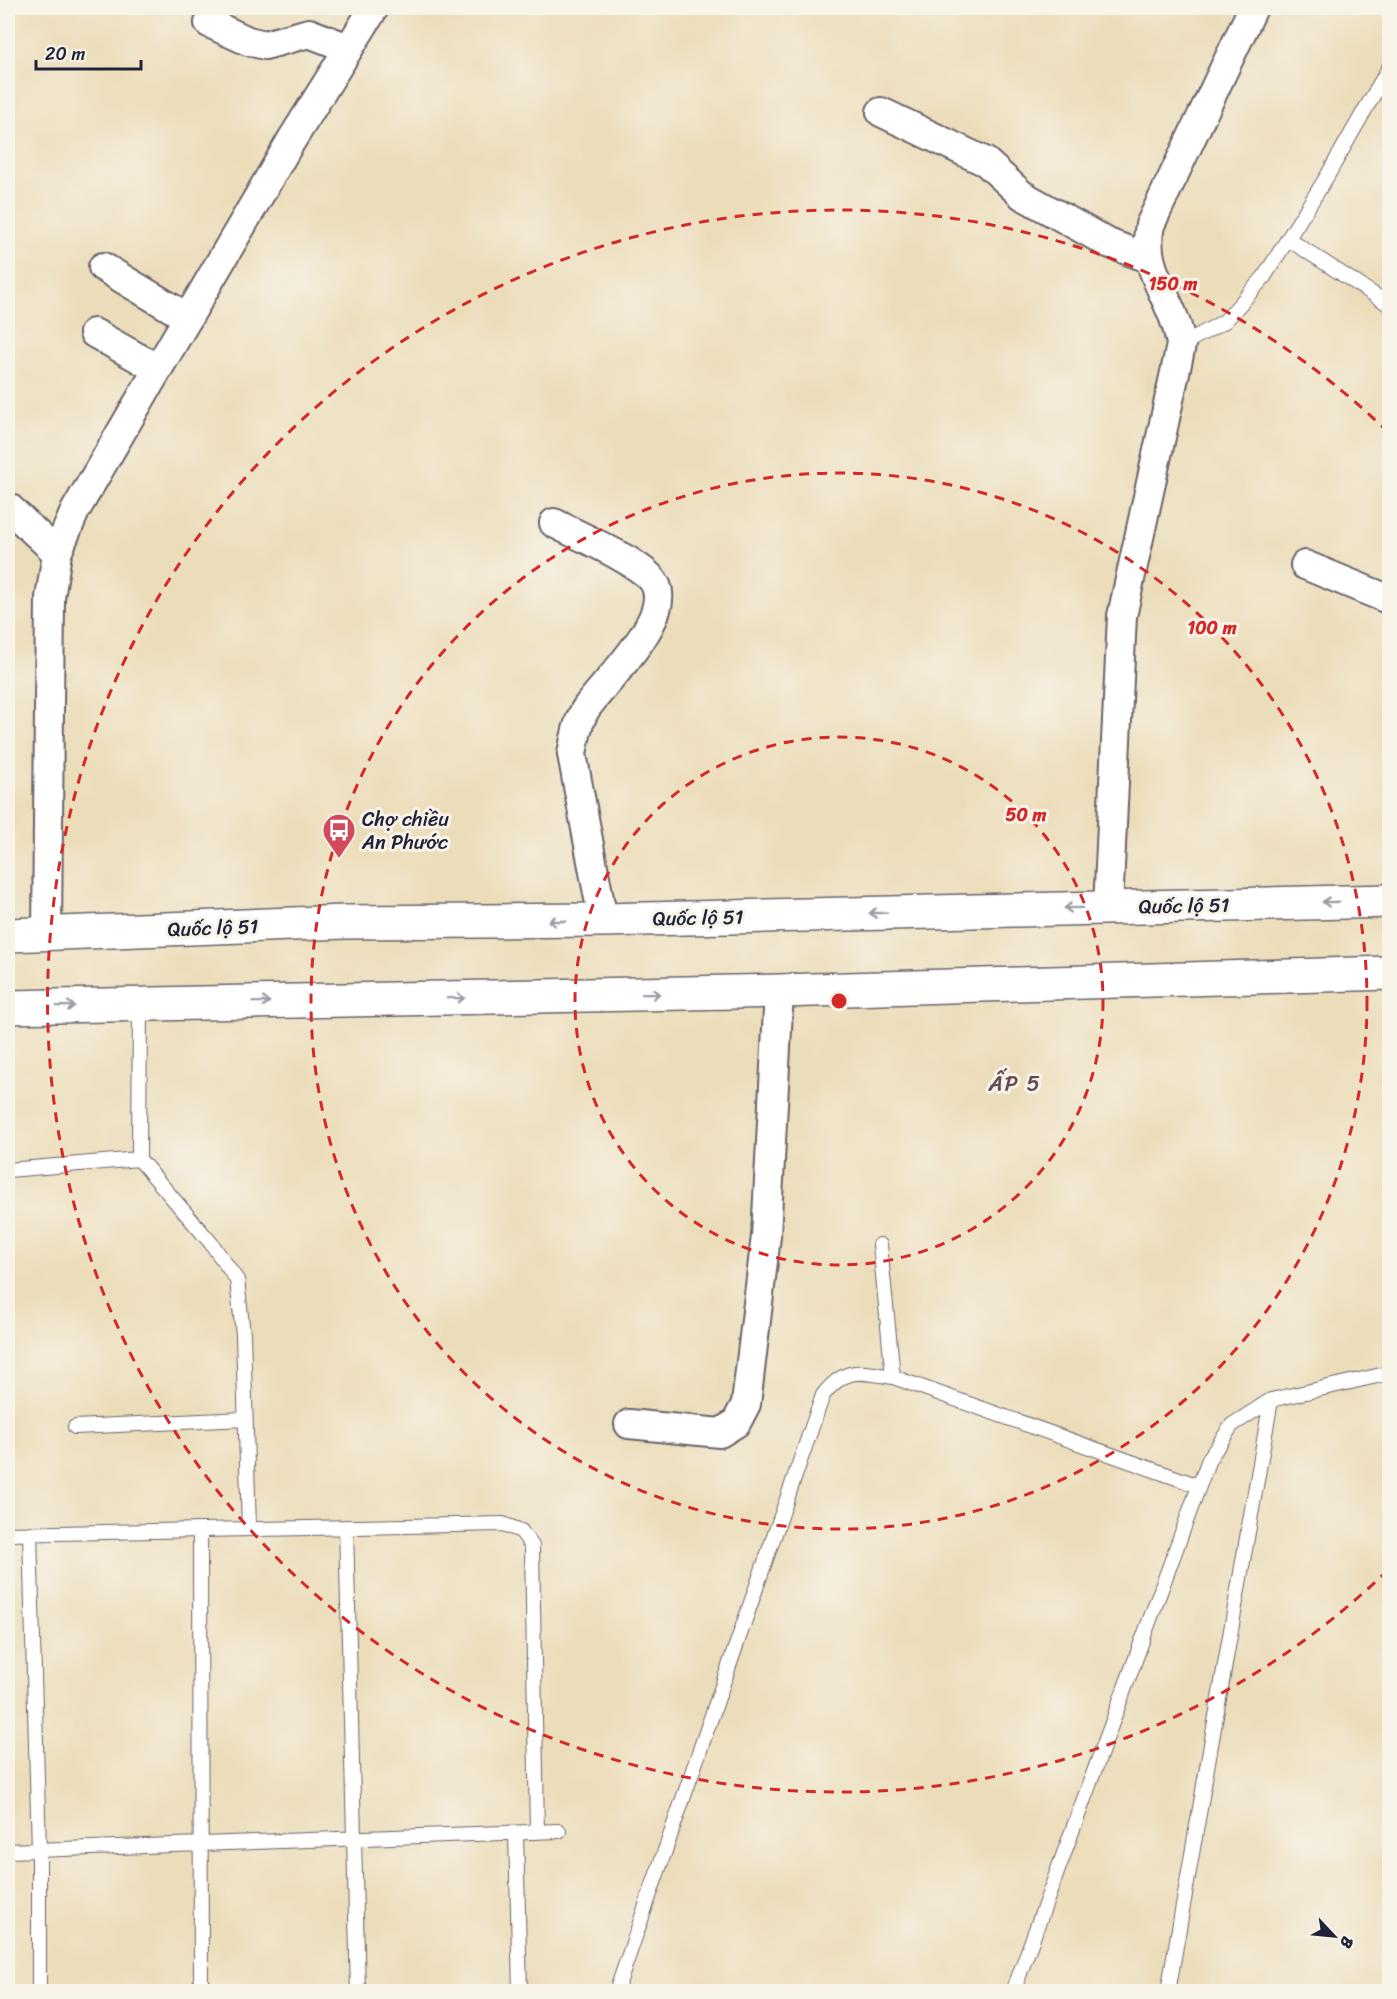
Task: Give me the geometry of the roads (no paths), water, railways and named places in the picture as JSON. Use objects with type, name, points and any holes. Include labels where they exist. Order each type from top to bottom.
[{"type":"highway","name":"Quốc lộ 51","points":[[8,935],[345,922],[603,920],[1389,901]]},
{"type":"highway","points":[[8,1007],[779,991],[1389,973]]},
{"type":"street","points":[[47,934],[50,598],[57,553],[75,511],[348,48],[374,8]]},
{"type":"street","points":[[1108,908],[1122,616],[1181,345],[1179,328],[1148,258],[1147,242],[1150,225],[1253,8]]},
{"type":"street","points":[[209,23],[256,43],[280,42],[309,33],[348,48]]},
{"type":"street","points":[[881,112],[986,162],[1022,195],[1108,243],[1148,258]]},
{"type":"street","points":[[103,267],[188,318]]},
{"type":"street","points":[[94,333],[158,369]]},
{"type":"street","points":[[8,507],[57,553]]},
{"type":"street","points":[[554,523],[608,550],[650,576],[658,588],[660,602],[646,631],[625,662],[586,708],[576,733],[572,754],[603,920]]},
{"type":"street","points":[[1305,565],[1389,600]]},
{"type":"street","points":[[629,1424],[720,1433],[736,1423],[746,1404],[766,1236],[779,991]]},
{"type":"lane","points":[[1181,345],[1225,321],[1264,277],[1326,178],[1389,66]]},
{"type":"lane","points":[[1288,239],[1389,305]]},
{"type":"lane","points":[[140,1005],[139,1159],[211,1243],[237,1280],[243,1334],[249,1529]]},
{"type":"lane","points":[[8,1170],[139,1159]]},
{"type":"lane","points":[[880,1245],[893,1377]]},
{"type":"lane","points":[[616,1992],[823,1395],[836,1379],[857,1372],[893,1377],[1199,1486]]},
{"type":"lane","points":[[1013,1992],[1209,1459],[1232,1425],[1271,1400],[1389,1373]]},
{"type":"lane","points":[[1168,1992],[1271,1400]]},
{"type":"lane","points":[[75,1427],[244,1419]]},
{"type":"lane","points":[[8,1534],[503,1524],[521,1531],[531,1546],[537,1832]]},
{"type":"lane","points":[[346,1527],[358,1992]]},
{"type":"lane","points":[[200,1530],[201,1992]]},
{"type":"lane","points":[[30,1533],[39,1850],[39,1992]]},
{"type":"lane","points":[[8,1851],[559,1831]]},
{"type":"lane","points":[[516,1833],[520,1992]]},
{"type":"place","name":"Chợ chiều An Phước","points":[[339,859]]},
{"type":"district","name":"ẤP 5","points":[[1015,1083]]}]
